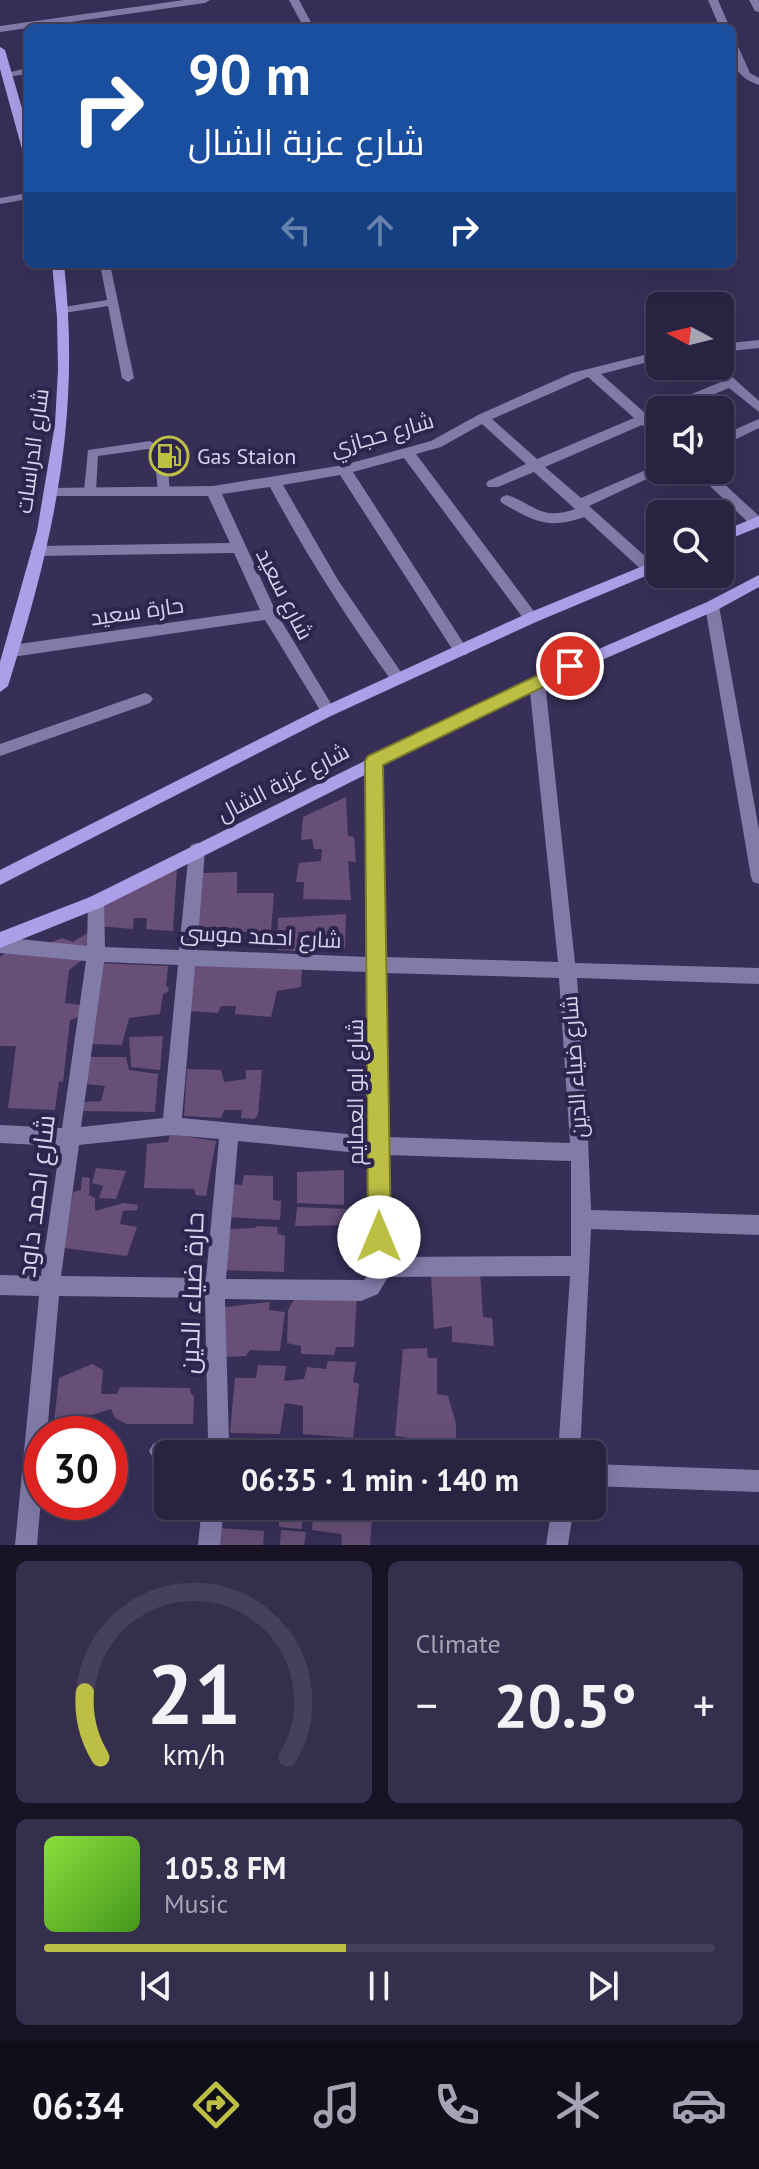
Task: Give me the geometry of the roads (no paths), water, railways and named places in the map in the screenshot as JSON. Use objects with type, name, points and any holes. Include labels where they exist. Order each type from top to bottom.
[{"type":"street","points":[[31,24],[166,2],[205,0]]},
{"type":"street","points":[[294,0],[307,24]]},
{"type":"street","points":[[713,0],[723,24]]},
{"type":"street","points":[[754,0],[759,9]]},
{"type":"street","points":[[0,29],[24,25]]},
{"type":"street","points":[[0,50],[23,118]]},
{"type":"street","points":[[736,54],[745,75],[759,82]]},
{"type":"street","points":[[7,74],[24,72]]},
{"type":"street","points":[[0,201],[24,197]]},
{"type":"street","name":"شارع الدراسات","points":[[0,686],[12,651],[52,491],[60,434],[64,310],[59,268]]},
{"type":"street","points":[[734,347],[759,344]]},
{"type":"street","name":"شارع حجازي","points":[[52,491],[213,491],[344,470],[436,444],[483,418],[590,372],[646,358]]},
{"type":"street","points":[[590,372],[646,422]]},
{"type":"street","points":[[727,380],[759,408]]},
{"type":"street","points":[[699,396],[730,383]]},
{"type":"street","points":[[483,418],[582,508],[646,559]]},
{"type":"street","points":[[493,484],[646,418]]},
{"type":"street","points":[[734,435],[759,423]]},
{"type":"street","points":[[408,453],[531,618]]},
{"type":"street","points":[[344,470],[461,651]]},
{"type":"street","points":[[507,500],[549,521],[562,521],[646,476]]},
{"type":"street","points":[[275,483],[308,546],[348,611],[398,679]]},
{"type":"street","points":[[716,484],[758,522],[734,532]]},
{"type":"street","name":"شارع سعيد","points":[[213,491],[269,614],[328,711]]},
{"type":"street","points":[[37,551],[237,548]]},
{"type":"street","name":"شارع عزبة الشال","points":[[0,878],[328,711],[531,618],[646,570]]},
{"type":"street","name":"شارع عزبة الشال","points":[[0,943],[96,902],[374,761],[537,682],[712,606],[759,580]]},
{"type":"street","points":[[712,606],[759,877]]},
{"type":"street","name":"حارة سعيد","points":[[12,651],[269,614]]},
{"type":"street","name":"شارع ضياء الدين","points":[[537,682],[567,972],[580,1152],[581,1266],[570,1440]]},
{"type":"street","points":[[0,750],[145,699]]},
{"type":"street","name":"شارع ابو العمايم","points":[[374,761],[380,1267]]},
{"type":"street","points":[[172,1126],[197,850]]},
{"type":"street","name":"شارع احمد داود","points":[[26,1545],[50,1285],[96,954],[96,902]]},
{"type":"street","name":"شارع احمد موسى","points":[[0,943],[96,954],[759,976]]},
{"type":"street","points":[[0,1134],[69,1137],[149,1126],[172,1126],[229,1134],[379,1146],[580,1152]]},
{"type":"street","name":"حارة ضياء الدين","points":[[220,1440],[215,1290],[229,1134]]},
{"type":"street","points":[[581,1219],[759,1225]]},
{"type":"street","points":[[0,1285],[361,1291],[371,1287],[378,1278],[380,1267],[581,1266]]},
{"type":"street","points":[[606,1476],[759,1481]]},
{"type":"street","points":[[209,1545],[212,1520]]},
{"type":"street","points":[[557,1545],[561,1520]]},
{"type":"lane","points":[[106,268],[128,378]]},
{"type":"lane","points":[[64,310],[113,302]]},
{"type":"lane","points":[[90,491],[92,453],[150,445],[160,451],[164,491]]},
{"type":"place","name":"Gas Staion","points":[[169,456]]}]
